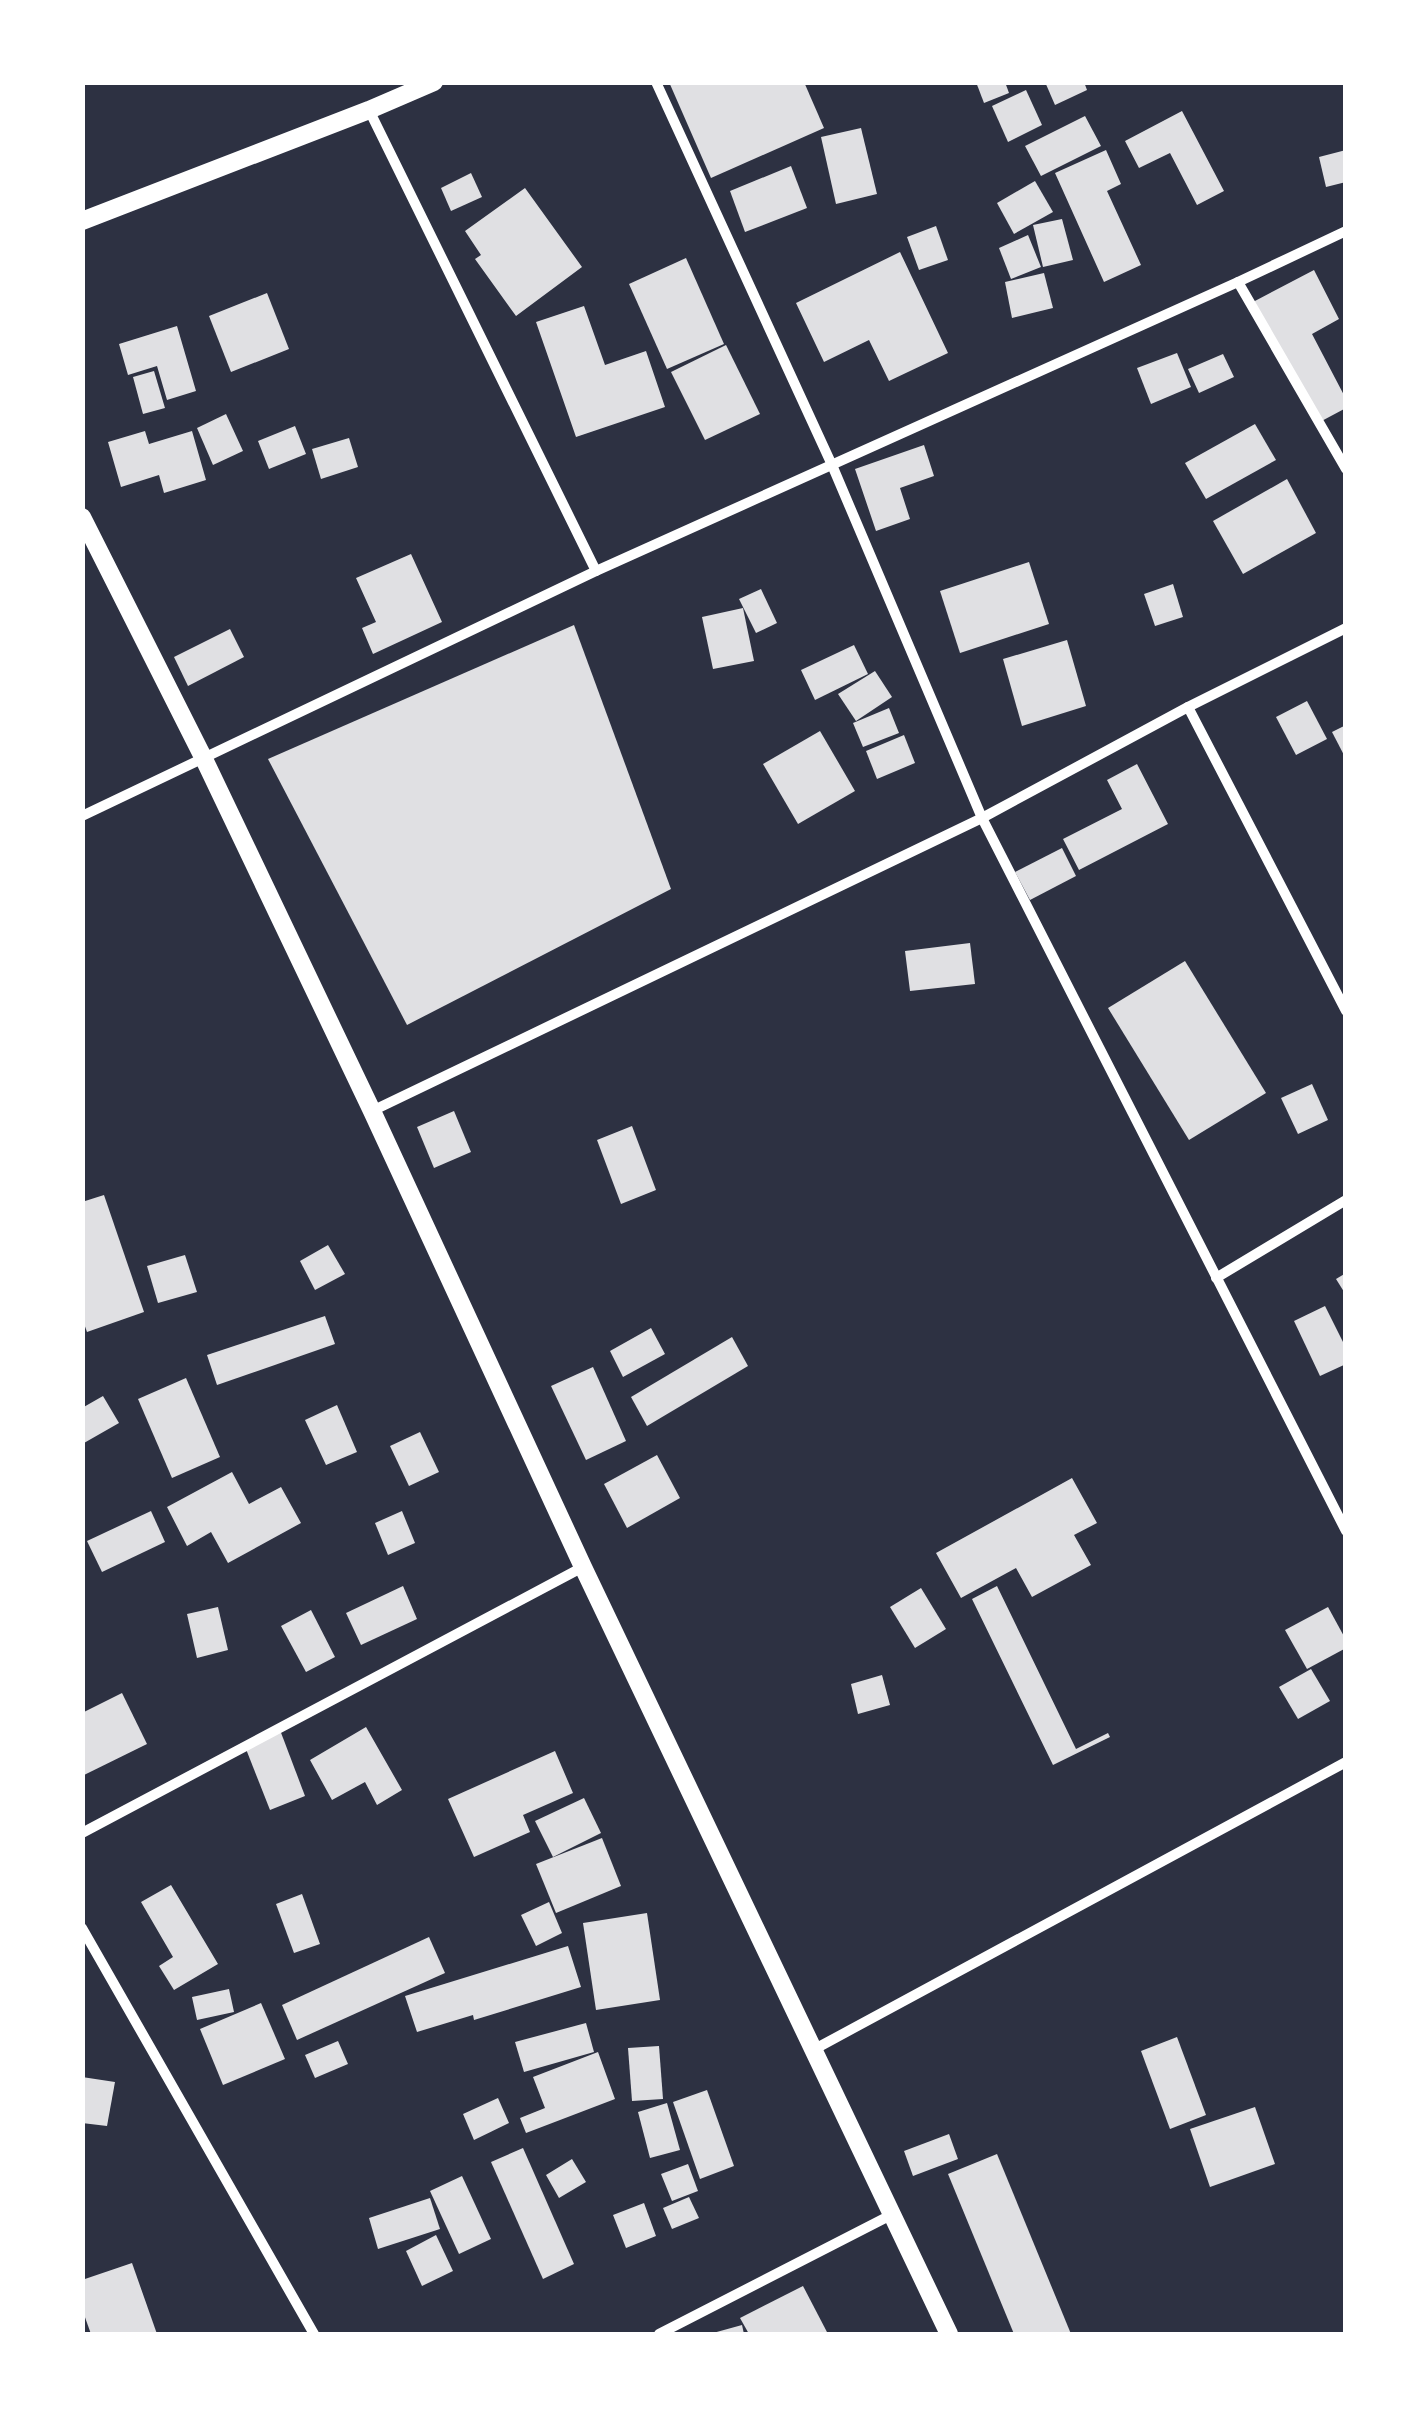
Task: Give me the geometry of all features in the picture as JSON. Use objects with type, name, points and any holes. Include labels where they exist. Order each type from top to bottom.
[{"type":"street","points":[[82,221],[434,82]]},
{"type":"street","points":[[656,82],[832,465],[982,818],[1346,1531]]},
{"type":"street","points":[[370,110],[596,571]]},
{"type":"street","points":[[82,816],[596,571],[1346,231]]},
{"type":"street","points":[[1238,282],[1346,469]]},
{"type":"street","points":[[82,516],[204,759],[372,1111],[583,1567],[949,2334]]},
{"type":"street","points":[[372,1111],[982,818],[1188,707],[1346,628]]},
{"type":"street","points":[[1188,707],[1346,1011]]},
{"type":"street","points":[[1216,1278],[1346,1200]]},
{"type":"street","points":[[82,1833],[583,1567]]},
{"type":"street","points":[[813,2050],[1346,1762]]},
{"type":"street","points":[[84,1932],[314,2334]]},
{"type":"street","points":[[659,2334],[892,2215]]},
{"type":"building","points":[[669,82],[804,82],[824,128],[711,178]]},
{"type":"building","points":[[976,82],[1005,82],[1009,93],[984,103]]},
{"type":"building","points":[[1045,82],[1084,82],[1087,90],[1055,105]]},
{"type":"building","points":[[1026,90],[1042,125],[1008,142],[992,106]]},
{"type":"building","points":[[1182,111],[1224,191],[1197,205],[1170,153],[1139,168],[1125,141]]},
{"type":"building","points":[[1085,116],[1101,146],[1041,176],[1025,146]]},
{"type":"building","points":[[861,128],[877,194],[836,204],[821,137]]},
{"type":"building","points":[[1106,150],[1121,184],[1107,191],[1141,265],[1104,282],[1055,173]]},
{"type":"building","points":[[1346,150],[1346,182],[1326,187],[1319,157]]},
{"type":"building","points":[[791,166],[807,208],[745,232],[730,191]]},
{"type":"building","points":[[471,173],[482,197],[451,211],[441,188]]},
{"type":"building","points":[[1035,181],[1053,212],[1014,234],[997,203]]},
{"type":"building","points":[[525,188],[582,267],[516,316],[475,259],[481,255],[465,231]]},
{"type":"building","points":[[1062,219],[1073,260],[1043,267],[1033,225]]},
{"type":"building","points":[[936,226],[948,260],[919,270],[907,237]]},
{"type":"building","points":[[1028,235],[1041,267],[1011,279],[999,248]]},
{"type":"building","points":[[900,252],[948,353],[889,381],[869,340],[824,362],[796,303]]},
{"type":"building","points":[[686,258],[724,344],[667,369],[629,284]]},
{"type":"building","points":[[1314,270],[1339,319],[1312,334],[1346,399],[1346,408],[1316,424],[1253,302]]},
{"type":"building","points":[[1044,273],[1053,308],[1012,318],[1005,282]]},
{"type":"building","points":[[267,293],[289,349],[231,372],[209,316]]},
{"type":"building","points":[[584,306],[605,365],[646,351],[665,407],[576,437],[536,322]]},
{"type":"building","points":[[177,326],[196,391],[167,400],[157,366],[128,375],[119,344]]},
{"type":"building","points":[[726,345],[760,414],[705,440],[671,372]]},
{"type":"building","points":[[1177,353],[1191,387],[1151,404],[1137,368]]},
{"type":"building","points":[[1223,354],[1234,377],[1199,393],[1188,369]]},
{"type":"building","points":[[154,371],[165,408],[143,414],[133,377]]},
{"type":"building","points":[[226,414],[243,451],[213,465],[197,428]]},
{"type":"building","points":[[1255,424],[1276,460],[1206,499],[1185,463]]},
{"type":"building","points":[[295,426],[306,454],[269,469],[258,441]]},
{"type":"building","points":[[145,431],[149,444],[192,431],[206,480],[164,493],[159,475],[121,487],[108,442]]},
{"type":"building","points":[[349,438],[358,467],[321,479],[312,449]]},
{"type":"building","points":[[924,445],[934,476],[900,488],[910,519],[876,531],[855,469]]},
{"type":"building","points":[[1287,479],[1316,533],[1243,574],[1213,521]]},
{"type":"building","points":[[411,554],[442,622],[373,654],[362,628],[376,622],[356,578]]},
{"type":"building","points":[[1029,562],[1049,624],[960,653],[940,591]]},
{"type":"building","points":[[1173,584],[1183,617],[1155,626],[1144,594]]},
{"type":"building","points":[[761,589],[777,623],[756,633],[739,599]]},
{"type":"building","points":[[743,608],[754,661],[713,669],[702,617]]},
{"type":"building","points":[[574,625],[671,889],[407,1025],[268,759]]},
{"type":"building","points":[[230,629],[244,657],[188,686],[174,657]]},
{"type":"building","points":[[1067,640],[1086,706],[1022,726],[1003,659]]},
{"type":"building","points":[[854,645],[868,674],[815,700],[801,670]]},
{"type":"building","points":[[875,671],[892,697],[856,721],[838,694]]},
{"type":"building","points":[[1307,701],[1327,739],[1296,755],[1276,717]]},
{"type":"building","points":[[889,708],[899,733],[863,747],[853,723]]},
{"type":"building","points":[[1346,725],[1346,759],[1332,732]]},
{"type":"building","points":[[820,731],[855,791],[798,824],[763,764]]},
{"type":"building","points":[[904,735],[915,763],[877,779],[866,751]]},
{"type":"building","points":[[1137,764],[1168,824],[1079,870],[1063,839],[1122,809],[1107,780]]},
{"type":"building","points":[[1062,848],[1076,876],[1030,900],[1015,872]]},
{"type":"building","points":[[970,943],[975,984],[910,991],[905,951]]},
{"type":"building","points":[[1185,961],[1266,1093],[1189,1140],[1108,1008]]},
{"type":"building","points":[[1312,1084],[1328,1120],[1298,1134],[1281,1098]]},
{"type":"building","points":[[454,1111],[471,1152],[434,1168],[417,1127]]},
{"type":"building","points":[[632,1126],[656,1190],[621,1204],[597,1140]]},
{"type":"building","points":[[104,1195],[144,1312],[87,1332],[82,1318],[82,1202]]},
{"type":"building","points":[[328,1245],[345,1274],[315,1290],[300,1261]]},
{"type":"building","points":[[185,1255],[197,1292],[158,1303],[147,1266]]},
{"type":"building","points":[[1346,1273],[1346,1295],[1336,1279]]},
{"type":"building","points":[[1325,1306],[1346,1348],[1346,1364],[1320,1376],[1294,1321]]},
{"type":"building","points":[[325,1316],[335,1344],[217,1385],[207,1355]]},
{"type":"building","points":[[651,1328],[665,1354],[623,1377],[610,1351]]},
{"type":"building","points":[[732,1337],[748,1366],[647,1426],[631,1397]]},
{"type":"building","points":[[593,1367],[626,1441],[586,1460],[551,1386]]},
{"type":"building","points":[[186,1378],[220,1457],[172,1478],[138,1399]]},
{"type":"building","points":[[103,1396],[119,1423],[84,1443],[82,1408]]},
{"type":"building","points":[[337,1405],[357,1452],[326,1465],[305,1420]]},
{"type":"building","points":[[420,1432],[439,1472],[409,1486],[390,1446]]},
{"type":"building","points":[[657,1455],[680,1498],[627,1528],[604,1484]]},
{"type":"building","points":[[232,1472],[249,1504],[281,1487],[301,1523],[228,1563],[211,1532],[187,1546],[167,1507]]},
{"type":"building","points":[[1072,1478],[1097,1523],[1074,1535],[1091,1565],[1032,1597],[1016,1568],[961,1598],[936,1553]]},
{"type":"building","points":[[151,1511],[165,1542],[102,1572],[87,1541]]},
{"type":"building","points":[[402,1511],[415,1543],[388,1555],[375,1523]]},
{"type":"building","points":[[403,1586],[417,1619],[361,1645],[346,1613]]},
{"type":"building","points":[[997,1586],[1076,1749],[1108,1733],[1110,1737],[1053,1765],[972,1599]]},
{"type":"building","points":[[921,1588],[946,1629],[915,1648],[890,1607]]},
{"type":"building","points":[[218,1607],[228,1650],[197,1658],[187,1614]]},
{"type":"building","points":[[1328,1607],[1346,1640],[1346,1648],[1307,1669],[1285,1630]]},
{"type":"building","points":[[311,1610],[335,1657],[306,1672],[281,1626]]},
{"type":"building","points":[[1311,1669],[1330,1701],[1298,1719],[1279,1687]]},
{"type":"building","points":[[882,1675],[890,1705],[858,1714],[851,1684]]},
{"type":"building","points":[[122,1693],[147,1744],[82,1776],[82,1713]]},
{"type":"building","points":[[366,1727],[402,1790],[377,1805],[365,1782],[332,1800],[310,1760]]},
{"type":"building","points":[[280,1730],[305,1796],[270,1810],[244,1744]]},
{"type":"building","points":[[555,1751],[573,1793],[523,1815],[530,1832],[474,1857],[448,1799]]},
{"type":"building","points":[[584,1798],[601,1833],[553,1857],[535,1821]]},
{"type":"building","points":[[602,1838],[621,1886],[556,1913],[536,1864]]},
{"type":"building","points":[[171,1885],[218,1964],[174,1990],[159,1966],[173,1957],[141,1902]]},
{"type":"building","points":[[302,1894],[320,1944],[294,1953],[276,1904]]},
{"type":"building","points":[[549,1902],[562,1933],[536,1946],[521,1915]]},
{"type":"building","points":[[647,1913],[660,2000],[596,2010],[583,1923]]},
{"type":"building","points":[[429,1937],[445,1973],[297,2040],[282,2005]]},
{"type":"building","points":[[568,1946],[581,1987],[474,2020],[473,2015],[417,2032],[405,1996]]},
{"type":"building","points":[[229,1989],[234,2012],[197,2020],[192,1997]]},
{"type":"building","points":[[261,2003],[285,2059],[223,2085],[200,2029]]},
{"type":"building","points":[[586,2023],[594,2052],[524,2072],[515,2042]]},
{"type":"building","points":[[1177,2037],[1206,2115],[1170,2129],[1141,2051]]},
{"type":"building","points":[[338,2041],[348,2064],[315,2078],[305,2055]]},
{"type":"building","points":[[659,2046],[663,2099],[632,2101],[628,2048]]},
{"type":"building","points":[[598,2052],[615,2099],[526,2133],[520,2118],[545,2108],[533,2077]]},
{"type":"building","points":[[82,2077],[115,2082],[107,2126],[82,2123]]},
{"type":"building","points":[[707,2090],[734,2166],[700,2179],[673,2102]]},
{"type":"building","points":[[498,2098],[509,2123],[474,2140],[463,2114]]},
{"type":"building","points":[[667,2103],[680,2150],[650,2158],[638,2112]]},
{"type":"building","points":[[1255,2107],[1275,2164],[1210,2187],[1190,2129]]},
{"type":"building","points":[[949,2134],[958,2159],[913,2176],[904,2151]]},
{"type":"building","points":[[523,2148],[574,2264],[543,2279],[491,2162]]},
{"type":"building","points":[[997,2154],[1071,2334],[1014,2334],[948,2174]]},
{"type":"building","points":[[572,2159],[586,2182],[559,2198],[546,2175]]},
{"type":"building","points":[[688,2164],[698,2191],[672,2201],[661,2174]]},
{"type":"building","points":[[462,2176],[491,2239],[459,2254],[430,2191]]},
{"type":"building","points":[[689,2197],[699,2218],[672,2229],[663,2208]]},
{"type":"building","points":[[430,2198],[440,2229],[378,2249],[369,2218]]},
{"type":"building","points":[[644,2203],[656,2236],[626,2248],[613,2215]]},
{"type":"building","points":[[436,2235],[453,2271],[422,2286],[406,2251]]},
{"type":"building","points":[[132,2263],[157,2334],[91,2334],[82,2309],[82,2280]]},
{"type":"building","points":[[803,2286],[828,2334],[749,2334],[740,2318]]},
{"type":"building","points":[[742,2325],[744,2334],[713,2334],[713,2333]]}]
